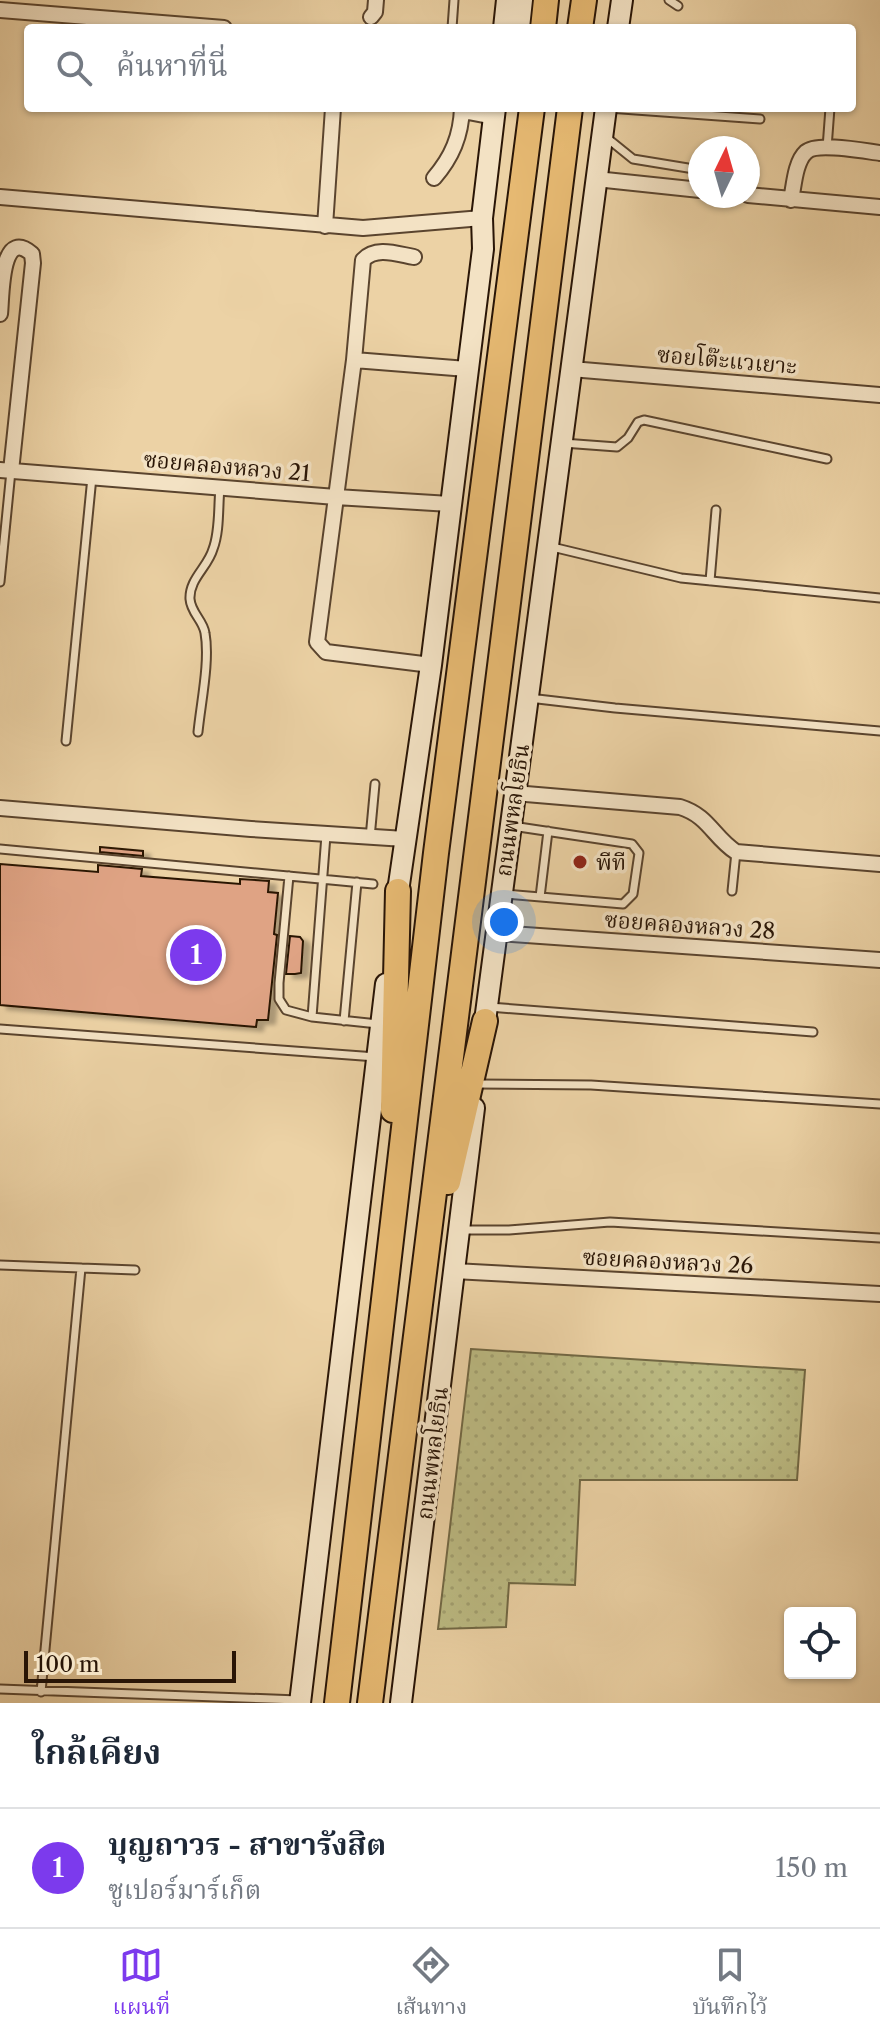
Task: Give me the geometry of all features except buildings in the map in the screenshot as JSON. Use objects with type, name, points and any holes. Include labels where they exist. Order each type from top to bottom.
[{"type":"highway","points":[[543,24],[546,0]]},
{"type":"highway","points":[[581,24],[584,0]]},
{"type":"highway","points":[[337,1703],[436,853],[531,112]]},
{"type":"highway","name":"ถนนพหลโยธิน","points":[[370,1703],[569,112]]},
{"type":"highway","points":[[390,1260],[398,891]]},
{"type":"highway","points":[[418,1313],[486,1014]]},
{"type":"main road","points":[[504,24],[507,0]]},
{"type":"main road","points":[[519,24],[522,0]]},
{"type":"main road","points":[[616,0],[616,24]]},
{"type":"main road","points":[[617,24],[622,0]]},
{"type":"main road","points":[[300,1702],[398,891],[431,665],[483,249],[482,218],[499,112]]},
{"type":"main road","points":[[483,249],[494,217],[499,112]]},
{"type":"main road","name":"ถนนพหลโยธิน","points":[[401,1703],[501,894],[605,112]]},
{"type":"street","points":[[371,17],[376,0]]},
{"type":"street","points":[[0,10],[174,24]]},
{"type":"street","points":[[325,226],[333,112]]},
{"type":"street","points":[[434,178],[453,155],[462,112]]},
{"type":"street","points":[[791,200],[800,162],[806,152],[816,147],[880,153]]},
{"type":"street","points":[[596,179],[688,189]]},
{"type":"street","points":[[760,196],[880,207]]},
{"type":"street","points":[[0,197],[325,226],[385,227],[482,218]]},
{"type":"street","points":[[0,314],[5,260],[11,250],[20,247],[32,254],[33,263],[5,471]]},
{"type":"street","points":[[414,257],[376,251],[363,260],[354,360],[317,642],[326,652],[431,665]]},
{"type":"street","points":[[354,360],[467,369]]},
{"type":"street","name":"ซอยโต๊ะแวเยาะ","points":[[571,369],[880,395]]},
{"type":"street","name":"ซอยคลองหลวง 21","points":[[5,471],[450,504]]},
{"type":"street","points":[[514,793],[680,807],[695,811],[704,818],[727,846],[736,852],[880,864]]},
{"type":"street","points":[[0,808],[405,839]]},
{"type":"street","name":"ซอยคลองหลวง 28","points":[[496,933],[880,960]]},
{"type":"street","name":"ซอยคลองหลวง 26","points":[[454,1271],[880,1294]]},
{"type":"lane","points":[[452,24],[454,0]]},
{"type":"lane","points":[[500,0],[507,0]]},
{"type":"lane","points":[[669,0],[678,6]]},
{"type":"lane","points":[[662,112],[760,119]]},
{"type":"lane","points":[[827,148],[830,112]]},
{"type":"lane","points":[[602,134],[633,159],[688,168]]},
{"type":"lane","points":[[561,443],[617,447],[628,438],[638,422],[644,420],[827,459]]},
{"type":"lane","points":[[0,582],[5,471]]},
{"type":"lane","points":[[66,741],[92,477]]},
{"type":"lane","points":[[198,732],[206,645],[203,623],[194,612],[190,600],[193,583],[215,545],[220,488]]},
{"type":"lane","points":[[710,581],[716,510]]},
{"type":"lane","points":[[546,546],[655,574],[880,598]]},
{"type":"lane","points":[[527,697],[646,711],[880,731]]},
{"type":"lane","points":[[370,838],[375,784]]},
{"type":"lane","points":[[501,894],[623,904],[633,894],[639,853],[632,844],[510,826]]},
{"type":"lane","points":[[540,897],[548,831]]},
{"type":"lane","points":[[312,1017],[326,835]]},
{"type":"lane","points":[[0,849],[373,884]]},
{"type":"lane","points":[[732,891],[736,852]]},
{"type":"lane","points":[[289,876],[279,999],[286,1010],[312,1017],[382,1024]]},
{"type":"lane","points":[[344,1021],[357,882]]},
{"type":"lane","points":[[486,1014],[813,1032]]},
{"type":"lane","points":[[0,1029],[378,1057]]},
{"type":"lane","points":[[477,1084],[591,1085],[880,1104]]},
{"type":"lane","points":[[460,1230],[509,1230],[610,1222],[880,1238]]},
{"type":"lane","points":[[0,1265],[135,1270]]},
{"type":"lane","points":[[41,1692],[81,1268]]},
{"type":"lane","points":[[0,1689],[182,1700],[300,1702]]},
{"type":"shaded area","points":[[471,1349],[805,1370],[797,1480],[580,1480],[575,1585],[509,1583],[506,1627],[438,1629]]},
{"type":"place","name":"พีที","points":[[580,862]]},
{"type":"place","name":"บุญถาวร - สาขารังสิต","points":[[196,955]]}]
